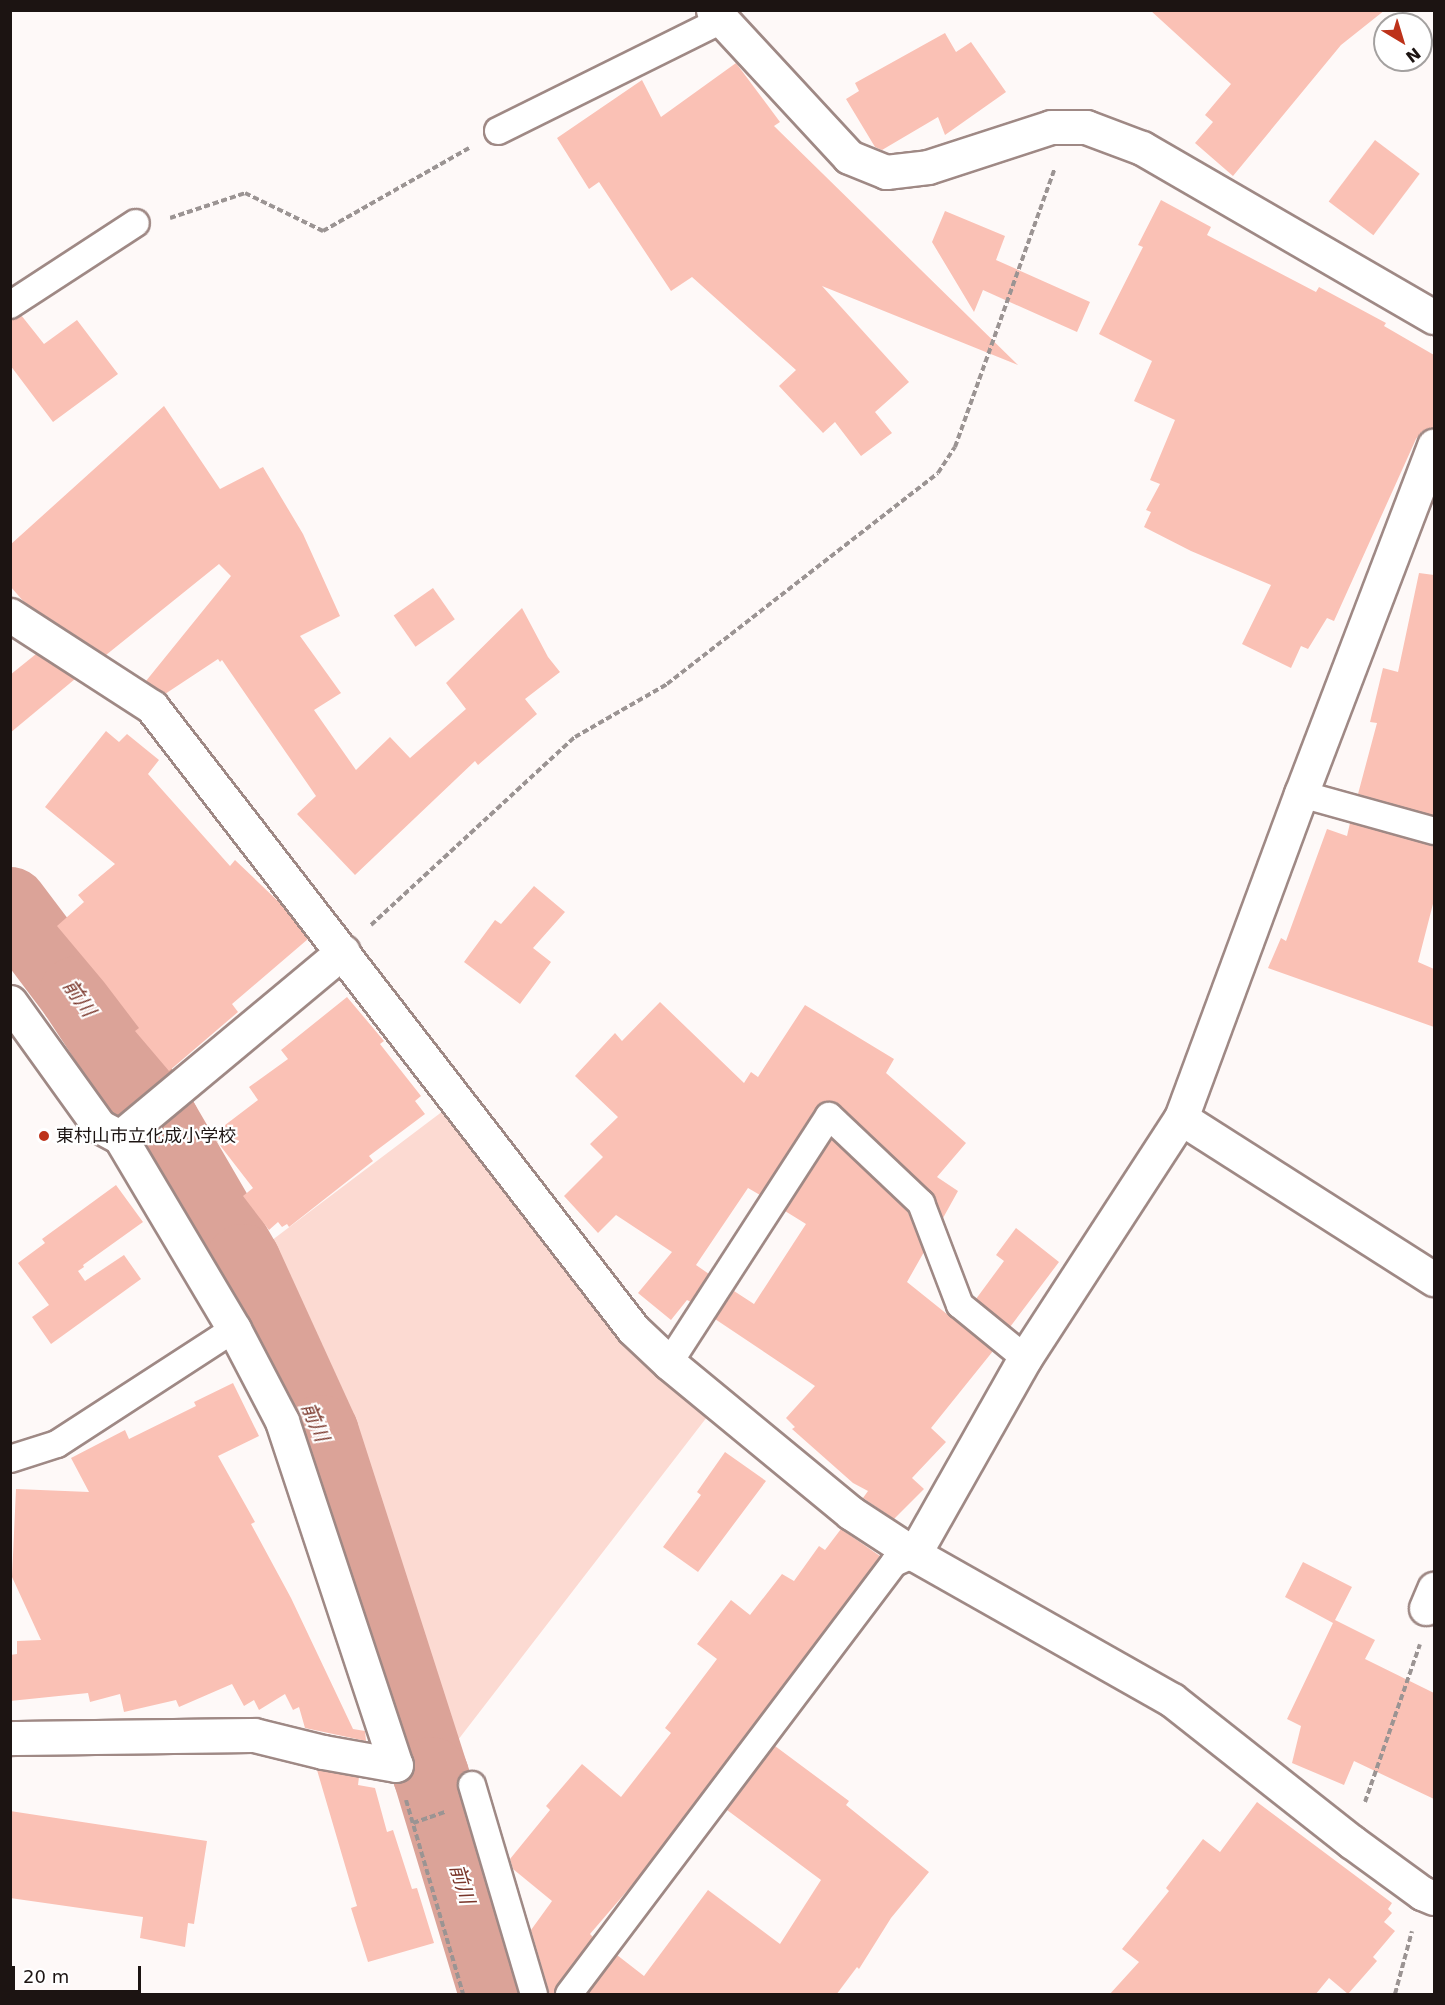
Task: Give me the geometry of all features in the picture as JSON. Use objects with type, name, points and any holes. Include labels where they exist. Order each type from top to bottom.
[{"type":"street","points":[[717,15],[849,157],[886,172],[928,167],[1051,127],[1086,127],[1142,148],[1434,317]]},
{"type":"street","points":[[914,1554],[1025,1358],[1181,1118],[1301,794],[1434,446]]},
{"type":"street","points":[[10,615],[152,707],[343,951],[633,1329],[669,1363],[851,1513],[914,1554],[1172,1700],[1352,1842],[1428,1895]]},
{"type":"street","points":[[120,1137],[170,1098],[343,951]]},
{"type":"street","points":[[10,1002],[99,1126],[120,1137],[234,1329],[282,1421],[396,1765],[323,1752],[254,1735],[10,1738]]},
{"type":"street","points":[[1181,1118],[1434,1279]]},
{"type":"lane","points":[[498,131],[717,15]]},
{"type":"lane","points":[[10,305],[136,223]]},
{"type":"lane","points":[[1301,794],[1434,831]]},
{"type":"lane","points":[[669,1363],[829,1116],[921,1203],[960,1305],[1025,1358]]},
{"type":"lane","points":[[10,1459],[57,1444],[234,1329]]},
{"type":"lane","points":[[569,1995],[894,1563],[914,1554]]},
{"type":"lane","points":[[472,1785],[534,1995]]},
{"type":"path","points":[[343,951],[575,737],[667,684],[938,473],[955,447],[1069,127]]},
{"type":"path","points":[[136,223],[163,221],[245,193],[323,231],[498,131]]},
{"type":"path","points":[[1352,1842],[1421,1641],[1430,1599]]},
{"type":"path","points":[[396,1765],[463,1995]]},
{"type":"path","points":[[1395,1995],[1428,1895]]},
{"type":"shaded area","points":[[443,1111],[618,1337],[707,1417],[431,1775],[321,1433],[243,1262]]},
{"type":"building","points":[[1150,10],[1385,10],[1373,12],[1373,20],[1341,45],[1233,176],[1195,143],[1213,122],[1205,115],[1231,84]]},
{"type":"building","points":[[945,33],[956,52],[971,42],[1006,92],[945,135],[938,117],[882,150],[875,147],[846,99],[859,91],[855,83]]},
{"type":"building","points":[[736,63],[780,122],[774,126],[1018,365],[822,286],[909,382],[875,412],[892,433],[861,456],[835,422],[823,433],[779,386],[796,370],[692,277],[671,291],[599,182],[589,189],[557,138],[642,80],[661,117]]},
{"type":"building","points":[[1375,140],[1420,174],[1373,235],[1329,201]]},
{"type":"building","points":[[1161,200],[1211,227],[1207,235],[1316,292],[1319,287],[1386,323],[1384,326],[1434,355],[1434,428],[1423,431],[1416,439],[1334,621],[1327,618],[1308,649],[1301,646],[1291,668],[1242,644],[1271,585],[1191,551],[1144,527],[1151,512],[1146,510],[1160,484],[1150,480],[1175,420],[1134,401],[1152,361],[1099,334],[1143,247],[1138,245]]},
{"type":"building","points":[[945,211],[1005,236],[996,260],[1090,302],[1077,332],[983,290],[974,312],[932,242]]},
{"type":"building","points":[[21,315],[44,344],[77,320],[118,374],[53,422],[10,365],[10,320]]},
{"type":"building","points":[[164,406],[220,489],[263,467],[303,534],[340,616],[300,636],[341,693],[314,710],[356,770],[390,737],[410,758],[466,709],[446,683],[522,608],[548,657],[560,672],[525,699],[537,714],[478,765],[475,761],[355,875],[297,814],[316,796],[222,660],[220,662],[218,659],[165,694],[146,681],[231,576],[219,564],[106,655],[24,602],[10,586],[10,545]]},
{"type":"building","points":[[1419,573],[1434,575],[1434,816],[1358,794],[1377,723],[1370,722],[1383,668],[1398,672]]},
{"type":"building","points":[[433,588],[455,619],[415,647],[394,616]]},
{"type":"building","points":[[36,654],[75,679],[10,733],[10,675]]},
{"type":"building","points":[[106,731],[119,742],[127,734],[159,760],[148,774],[230,866],[235,860],[282,905],[308,939],[232,1004],[238,1012],[169,1071],[135,1031],[139,1028],[104,982],[57,926],[84,902],[78,895],[115,864],[45,807]]},
{"type":"building","points":[[1350,823],[1434,846],[1434,900],[1418,962],[1434,969],[1434,1027],[1268,968],[1281,938],[1286,941],[1327,829],[1347,836]]},
{"type":"building","points":[[534,886],[565,912],[533,948],[551,962],[520,1004],[464,962],[495,920],[501,924]]},
{"type":"building","points":[[347,997],[384,1041],[380,1044],[421,1096],[415,1101],[425,1114],[369,1156],[373,1161],[289,1227],[287,1224],[282,1227],[278,1222],[269,1230],[243,1196],[253,1188],[212,1135],[258,1100],[249,1087],[288,1059],[281,1050]]},
{"type":"building","points":[[660,1002],[744,1083],[751,1072],[758,1077],[805,1005],[894,1059],[886,1073],[966,1143],[937,1177],[958,1191],[943,1218],[931,1192],[839,1105],[832,1101],[824,1102],[816,1108],[760,1195],[748,1188],[696,1265],[709,1274],[691,1302],[687,1300],[671,1320],[638,1293],[672,1252],[616,1215],[598,1233],[564,1196],[603,1157],[590,1144],[618,1117],[575,1076],[615,1033],[622,1041]]},
{"type":"building","points":[[832,1139],[908,1212],[924,1252],[907,1282],[993,1351],[931,1428],[946,1442],[912,1478],[924,1489],[894,1519],[863,1498],[868,1491],[853,1483],[792,1429],[795,1427],[786,1418],[815,1386],[715,1319],[734,1291],[754,1304],[806,1224],[785,1211]]},
{"type":"building","points":[[116,1185],[143,1222],[78,1271],[85,1281],[124,1255],[141,1279],[51,1344],[32,1317],[49,1305],[18,1263],[45,1243],[42,1239]]},
{"type":"building","points":[[1016,1228],[1059,1262],[1010,1327],[976,1299],[1004,1261],[996,1255]]},
{"type":"building","points":[[233,1383],[259,1436],[218,1456],[255,1522],[251,1524],[291,1598],[353,1729],[365,1731],[366,1741],[305,1728],[299,1707],[293,1710],[285,1694],[259,1710],[254,1700],[244,1706],[232,1684],[179,1707],[176,1700],[124,1712],[120,1694],[90,1702],[88,1693],[10,1701],[10,1655],[17,1654],[17,1641],[41,1640],[12,1577],[16,1489],[89,1492],[71,1458],[125,1430],[129,1439],[196,1406],[194,1402]]},
{"type":"building","points":[[725,1452],[766,1481],[698,1572],[663,1547],[701,1495],[697,1492]]},
{"type":"building","points":[[841,1529],[880,1556],[633,1884],[590,1934],[593,1937],[557,1985],[554,1995],[550,1995],[531,1930],[552,1901],[513,1869],[510,1859],[550,1810],[546,1806],[582,1764],[621,1797],[671,1733],[665,1728],[717,1659],[697,1644],[731,1600],[750,1615],[782,1574],[794,1581],[819,1546],[825,1550]]},
{"type":"building","points":[[1303,1562],[1352,1587],[1335,1620],[1375,1640],[1365,1659],[1434,1693],[1434,1799],[1354,1761],[1344,1785],[1292,1763],[1301,1726],[1287,1719],[1333,1623],[1285,1597]]},
{"type":"building","points":[[775,1746],[849,1801],[846,1805],[929,1872],[891,1918],[859,1969],[857,1967],[836,1995],[587,1995],[617,1955],[644,1976],[708,1890],[780,1944],[821,1880],[727,1810]]},
{"type":"building","points":[[317,1770],[359,1777],[358,1785],[375,1788],[387,1832],[393,1830],[412,1889],[417,1888],[434,1943],[368,1962],[351,1908],[357,1906]]},
{"type":"building","points":[[1257,1802],[1392,1903],[1388,1909],[1392,1913],[1384,1922],[1395,1931],[1373,1957],[1377,1961],[1348,1994],[1329,1978],[1315,1995],[1109,1995],[1139,1962],[1122,1949],[1169,1891],[1166,1888],[1203,1839],[1220,1852]]},
{"type":"building","points":[[10,1811],[207,1841],[194,1924],[188,1923],[185,1947],[140,1938],[143,1917],[10,1898]]},
{"type":"waterway","name":"前川","points":[[10,905],[77,994],[162,1123],[243,1262],[321,1433],[431,1775],[497,1994]]},
{"type":"place","name":"東村山市立化成小学校","points":[[44,1136]]}]
